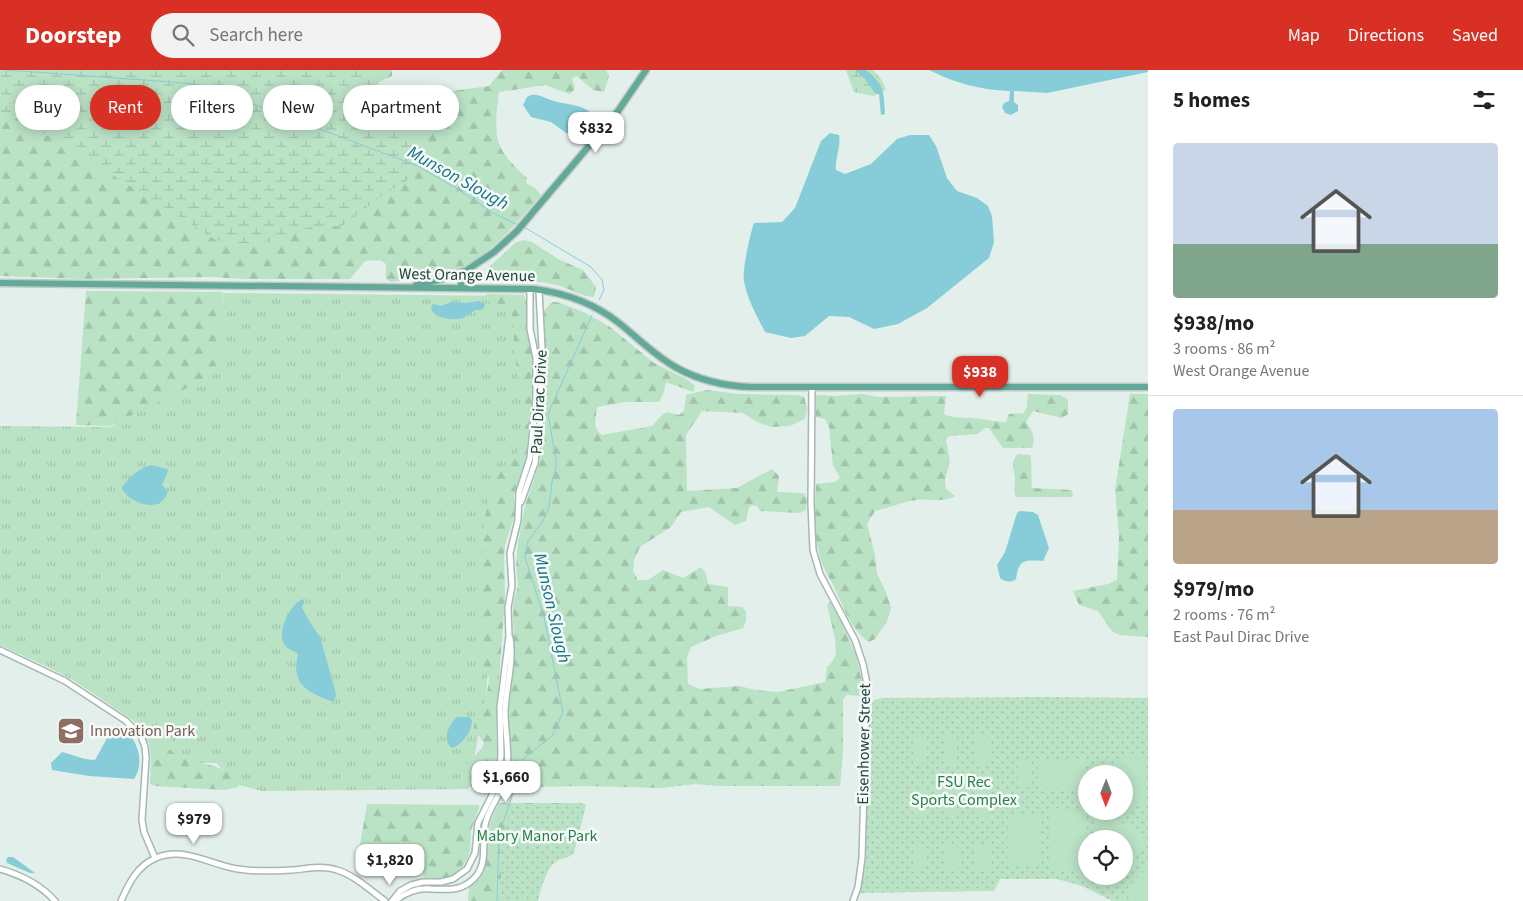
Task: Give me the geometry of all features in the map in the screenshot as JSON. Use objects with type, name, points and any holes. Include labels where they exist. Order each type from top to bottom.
[{"type":"main road","points":[[461,288],[462,275],[494,252],[517,231],[616,114],[646,70]]},
{"type":"main road","points":[[397,288],[435,281],[468,269]]},
{"type":"main road","name":"West Orange Avenue","points":[[0,283],[530,289],[570,297],[598,310],[618,322],[655,354],[676,368],[695,376],[741,387],[1148,387]]},
{"type":"street","name":"Paul Dirac Drive","points":[[519,512],[519,492],[530,458],[536,393],[536,358],[531,336],[530,289]]},
{"type":"street","name":"Paul Dirac Drive","points":[[455,889],[470,883],[480,870],[484,858],[485,823],[506,775],[505,709],[512,656],[508,607],[512,582],[510,553],[523,495],[536,463],[540,422],[542,349],[539,290]]},
{"type":"street","name":"Eisenhower Street","points":[[812,387],[813,550],[820,574],[855,640],[864,664],[867,684],[868,710],[862,858],[858,887],[853,901]]},
{"type":"street","name":"Paul Dirac Drive","points":[[452,879],[463,873],[474,859],[478,823],[494,790],[499,773],[501,755],[500,707],[509,631]]},
{"type":"street","points":[[0,650],[65,681],[126,720],[139,732],[145,747],[146,758],[142,827],[155,858]]},
{"type":"street","points":[[121,901],[135,874],[146,864],[155,858],[181,853],[227,867],[250,870],[281,871],[319,867],[332,868],[347,874],[385,901]]},
{"type":"street","points":[[0,869],[32,882],[55,901]]},
{"type":"street","points":[[452,879],[455,889],[418,890],[407,893],[393,901],[400,891],[411,885],[423,882],[440,882],[452,879]]},
{"type":"green space","points":[[0,70],[392,70],[392,76],[379,82],[379,85],[343,85],[343,130],[459,130],[459,90],[489,86],[502,70],[606,70],[609,76],[604,92],[593,90],[577,76],[572,78],[575,89],[570,94],[545,85],[499,92],[496,126],[497,139],[501,149],[515,167],[527,178],[526,183],[534,187],[541,195],[495,245],[473,261],[445,273],[391,282],[386,279],[386,264],[380,260],[365,261],[350,279],[243,279],[211,277],[84,279],[0,276]]},
{"type":"green space","points":[[0,70],[375,70],[380,85],[343,85],[343,130],[412,130],[417,147],[408,180],[387,192],[342,226],[304,228],[282,239],[251,245],[217,241],[142,193],[35,130],[80,130],[80,85],[15,85],[15,120],[0,113]]},
{"type":"green space","points":[[846,70],[873,70],[881,79],[886,90],[873,96],[854,92]]},
{"type":"green space","points":[[523,240],[532,242],[558,259],[583,270],[596,287],[594,297],[584,296],[562,286],[549,283],[489,280],[486,277],[486,270],[515,243]]},
{"type":"green space","points":[[86,291],[222,292],[223,364],[217,373],[110,426],[76,425]]},
{"type":"green space","points":[[223,293],[518,296],[529,396],[521,454],[498,522],[486,698],[468,789],[262,791],[239,785],[216,763],[198,763],[172,755],[166,745],[148,742],[134,721],[76,682],[0,645],[0,426],[110,427],[218,362]]},
{"type":"green space","points":[[487,294],[524,295],[527,303],[533,357],[532,411],[527,455],[523,473],[514,495],[515,514],[505,545],[505,598],[496,721],[497,754],[494,777],[490,784],[482,787],[466,787],[467,765],[484,743],[474,728],[475,713],[484,705],[489,678],[476,662],[478,641],[477,596],[482,570],[484,523],[489,495],[500,470],[519,451],[525,403],[522,385],[517,373],[511,307],[484,300],[483,297]]},
{"type":"green space","points":[[552,302],[584,312],[610,327],[654,363],[688,380],[695,386],[693,392],[666,382],[659,402],[625,402],[597,407],[596,426],[602,435],[652,426],[663,414],[668,412],[679,415],[684,411],[686,395],[707,390],[738,394],[798,395],[804,397],[807,408],[805,419],[790,426],[772,427],[757,422],[743,413],[702,411],[686,435],[687,491],[737,488],[772,469],[779,476],[777,492],[804,493],[807,499],[806,510],[799,513],[760,511],[757,506],[752,505],[749,507],[746,521],[735,525],[709,507],[681,512],[671,527],[640,547],[634,560],[633,571],[638,580],[648,580],[663,570],[683,578],[701,567],[706,574],[708,584],[728,587],[728,606],[742,607],[746,611],[746,620],[743,628],[716,636],[691,647],[687,657],[688,684],[700,689],[739,686],[778,692],[825,682],[827,667],[836,655],[835,638],[827,605],[830,602],[838,614],[856,655],[864,690],[861,696],[847,695],[843,699],[843,751],[840,786],[719,786],[695,784],[661,788],[585,786],[505,789],[509,773],[508,704],[514,662],[513,604],[518,586],[516,562],[525,506],[540,461],[543,422],[541,314]]},
{"type":"green space","points":[[863,394],[878,397],[946,396],[944,414],[947,416],[998,422],[1006,422],[1009,414],[1024,413],[1027,407],[1028,394],[1060,395],[1068,399],[1068,414],[1062,418],[1033,411],[1026,422],[1033,434],[1032,448],[1003,448],[989,428],[985,428],[978,434],[949,436],[946,440],[950,462],[945,479],[946,489],[955,496],[939,500],[911,501],[875,511],[867,524],[875,555],[877,574],[891,608],[887,621],[875,639],[869,642],[856,630],[851,622],[822,564],[817,545],[815,519],[816,484],[835,482],[840,478],[833,465],[829,427],[825,419],[816,417],[816,396]]},
{"type":"green space","points":[[1130,394],[1148,394],[1148,637],[1120,635],[1113,632],[1098,611],[1079,605],[1073,591],[1108,584],[1117,580],[1119,536],[1115,490]]},
{"type":"green space","points":[[1018,454],[1030,455],[1032,488],[1072,490],[1073,497],[1016,497],[1013,463]]},
{"type":"green space","name":"FSU Rec Sports Complex","points":[[882,698],[1148,698],[1148,901],[1112,901],[1085,887],[1078,885],[1057,879],[1000,879],[994,891],[859,893],[863,871],[871,706],[874,700]]},
{"type":"green space","points":[[913,737],[926,737],[926,763],[913,763]]},
{"type":"green space","points":[[944,737],[957,737],[957,764],[944,764]]},
{"type":"green space","points":[[975,737],[990,737],[990,764],[975,764]]},
{"type":"green space","points":[[171,738],[169,749],[187,759],[221,769],[239,782],[238,787],[225,790],[155,786],[150,784],[151,760],[149,742],[163,742]]},
{"type":"green space","points":[[1133,754],[1144,754],[1145,802],[1142,806],[1133,806],[1133,765],[1111,765],[1115,761]]},
{"type":"green space","points":[[1018,761],[1031,761],[1030,787],[1017,787]]},
{"type":"green space","points":[[1038,761],[1084,761],[1084,765],[1078,765],[1078,788],[1038,788]]},
{"type":"green space","points":[[913,791],[926,791],[926,817],[913,817]]},
{"type":"green space","points":[[944,791],[957,791],[957,817],[944,817]]},
{"type":"green space","points":[[975,791],[990,791],[990,818],[976,817]]},
{"type":"green space","name":"Mabry Manor Park","points":[[499,803],[582,803],[585,809],[575,848],[556,859],[550,865],[536,901],[468,901],[469,888],[484,869],[489,826]]},
{"type":"green space","points":[[367,804],[479,805],[471,831],[470,850],[467,859],[454,875],[438,880],[425,879],[423,877],[424,863],[410,858],[399,861],[392,869],[378,873],[362,869],[357,862]]},
{"type":"green space","name":"Mabry Manor Park","points":[[512,804],[586,804],[574,852],[570,856],[557,861],[549,869],[538,901],[499,901],[501,883],[500,845]]},
{"type":"green space","points":[[1050,811],[1078,811],[1078,820],[1085,820],[1085,830],[1078,830],[1078,870],[1049,869]]},
{"type":"green space","points":[[1008,815],[1039,816],[1039,865],[1007,865]]},
{"type":"green space","points":[[1098,820],[1116,820],[1145,834],[1147,839],[1133,864],[1133,830],[1096,830]]},
{"type":"green space","points":[[913,844],[926,844],[926,871],[913,871]]},
{"type":"green space","points":[[944,844],[958,844],[958,871],[944,871]]},
{"type":"green space","points":[[976,844],[990,844],[990,871],[976,871]]},
{"type":"green space","points":[[1148,866],[1148,901],[1141,901],[1126,890],[1133,885],[1133,882]]},
{"type":"water","points":[[855,70],[866,70],[880,84],[885,114],[881,115],[879,94],[875,93],[865,79]]},
{"type":"water","points":[[929,70],[1148,70],[1148,72],[1047,93],[1014,91],[1014,102],[1018,105],[1018,111],[1011,115],[1005,113],[1002,107],[1004,103],[1009,101],[1010,91],[968,85],[948,79]]},
{"type":"water","points":[[531,95],[584,108],[592,114],[593,123],[589,130],[581,135],[566,133],[551,122],[531,117],[523,105],[527,97]]},
{"type":"water","points":[[830,133],[839,135],[836,170],[845,174],[871,164],[897,139],[910,135],[929,135],[936,146],[947,178],[957,191],[977,198],[988,206],[992,216],[994,242],[989,258],[927,308],[898,324],[874,329],[849,317],[829,316],[805,336],[791,338],[765,332],[750,301],[744,281],[745,261],[754,223],[782,222],[795,208],[821,141]]},
{"type":"water","points":[[479,301],[485,304],[484,308],[459,319],[440,317],[431,309],[433,304],[441,306],[451,302],[466,303]]},
{"type":"water","points":[[151,465],[167,469],[168,471],[162,485],[168,491],[160,503],[146,505],[126,495],[122,487],[135,473]]},
{"type":"water","points":[[1020,511],[1033,512],[1038,515],[1049,548],[1043,561],[1024,562],[1019,568],[1016,579],[1006,581],[1000,578],[997,565],[1005,552],[1017,513]]},
{"type":"water","points":[[303,599],[302,608],[320,637],[335,690],[334,701],[315,694],[302,684],[296,672],[298,654],[286,647],[282,640],[283,626],[289,612]]},
{"type":"water","points":[[457,717],[469,717],[472,720],[472,724],[463,741],[452,748],[447,740],[447,732]]},
{"type":"water","points":[[117,725],[130,735],[138,749],[139,765],[134,779],[89,776],[52,770],[51,763],[62,752],[95,760],[111,731]]},
{"type":"water","points":[[8,857],[13,857],[35,873],[30,873],[7,863]]},
{"type":"waterway","name":"Munson Slough","points":[[6,70],[205,86],[418,166],[493,213],[518,225]]},
{"type":"waterway","name":"Munson Slough","points":[[524,227],[591,267],[602,280],[604,290],[599,300]]},
{"type":"waterway","name":"Munson Slough","points":[[497,901],[499,835],[512,796],[517,766],[552,736],[563,712],[544,617],[525,557],[528,541],[543,521],[549,507],[556,468],[548,414],[592,315]]},
{"type":"place","name":"Innovation Park","points":[[71,731]]}]
